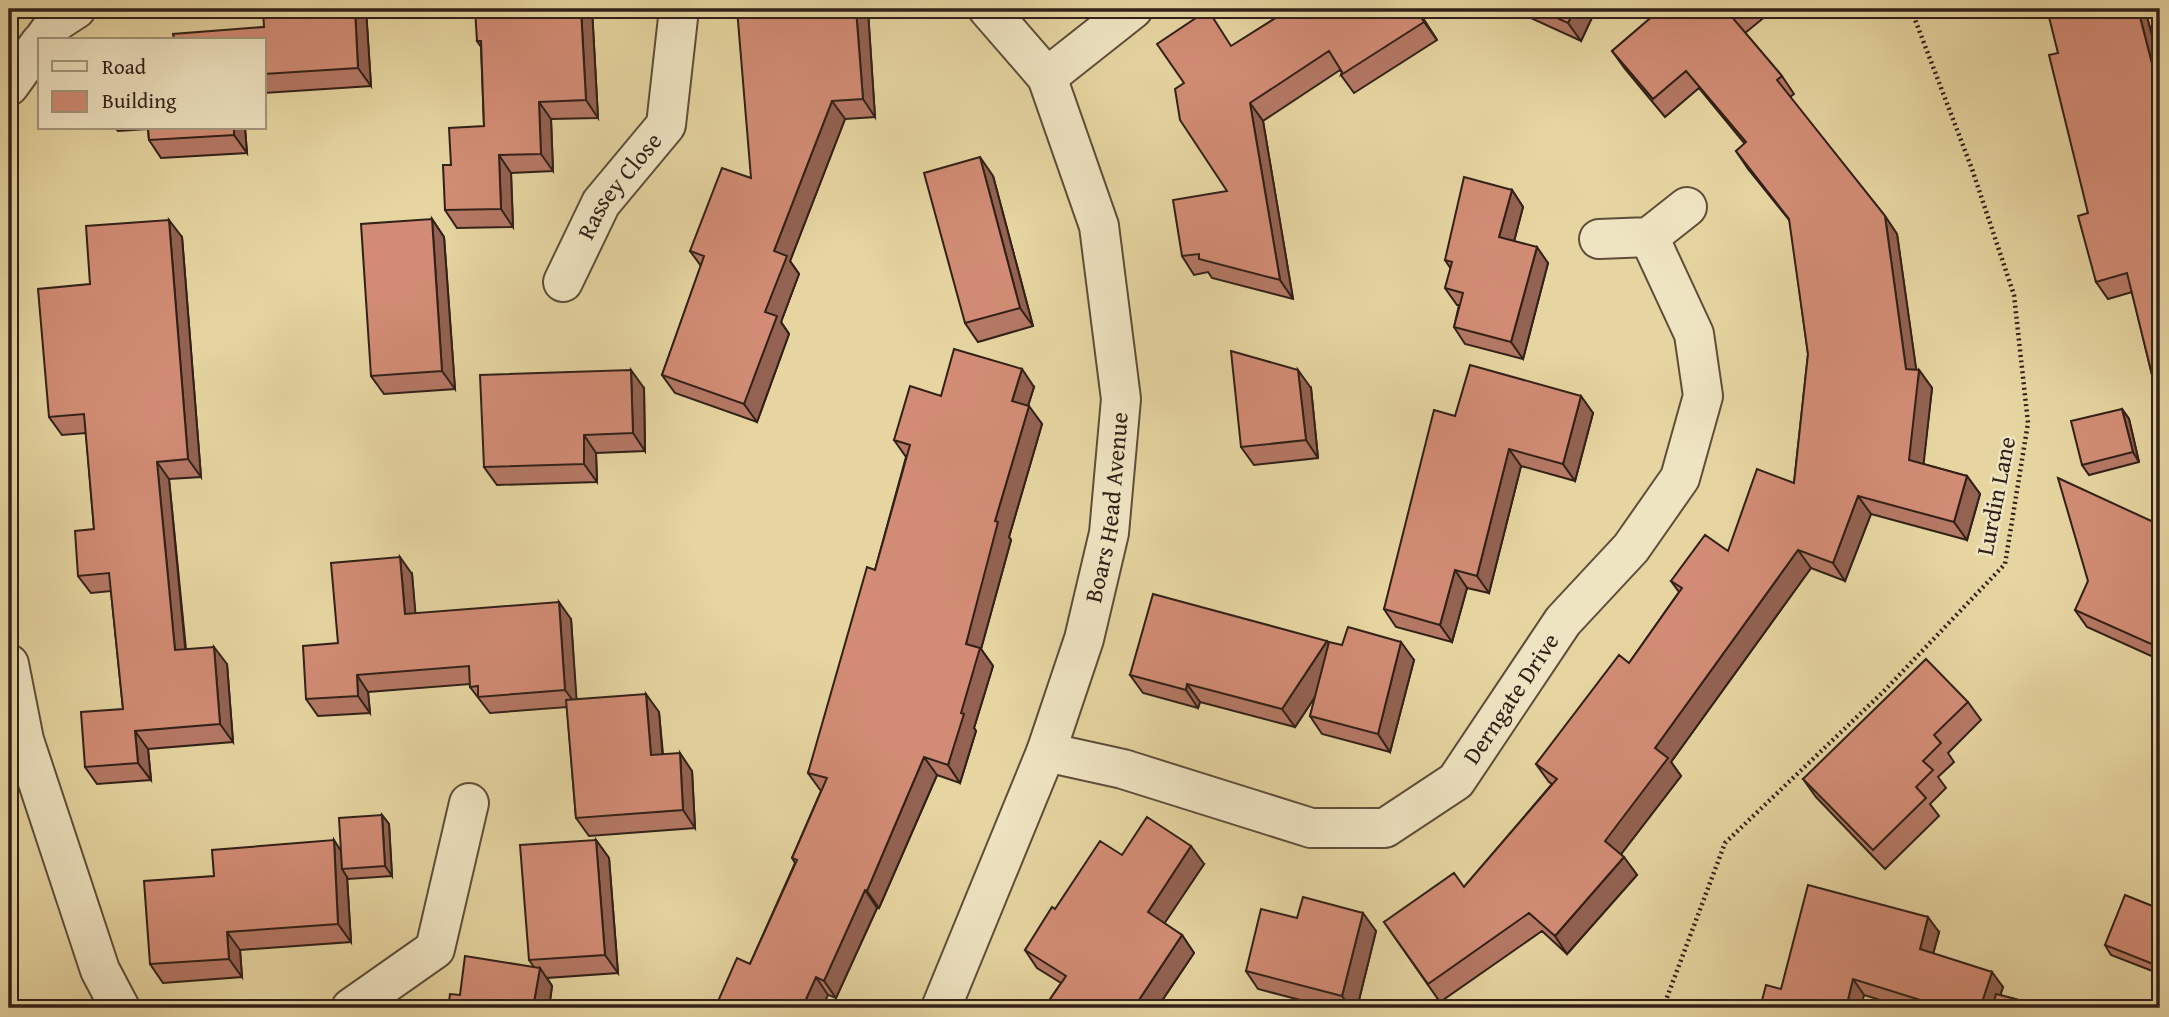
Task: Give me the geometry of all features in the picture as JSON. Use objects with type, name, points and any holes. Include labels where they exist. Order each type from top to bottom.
[{"type":"street","name":"Rassey Close","points":[[563,282],[601,203],[666,125],[679,9]]},
{"type":"street","name":"Boars Head Avenue","points":[[941,1008],[1046,752],[1084,639],[1109,533],[1121,399],[1099,226],[1047,76],[988,9]]},
{"type":"street","points":[[1047,76],[1133,9]]},
{"type":"street","points":[[9,86],[38,41]]},
{"type":"street","points":[[1599,239],[1649,237],[1687,207]]},
{"type":"street","name":"Derngate Drive","points":[[1046,752],[1123,769],[1311,828],[1385,828],[1456,782],[1563,621],[1631,548],[1680,478],[1703,396],[1695,334],[1649,237]]},
{"type":"street","points":[[9,664],[24,740],[100,970],[120,1008]]},
{"type":"street","points":[[351,1008],[435,949],[469,803]]},
{"type":"path","name":"Lurdin Lane","points":[[1663,1008],[1725,843],[1883,692],[2005,564],[2028,423],[2014,295],[1972,169],[1911,9]]},
{"type":"building","points":[[263,9],[355,9],[358,68],[266,74],[266,38],[174,38],[173,34],[264,27]]},
{"type":"building","points":[[475,9],[581,9],[586,100],[539,102],[541,154],[499,155],[501,209],[445,210],[443,165],[451,165],[449,128],[484,126],[481,41],[477,41]]},
{"type":"building","points":[[737,9],[856,9],[863,99],[832,101],[774,251],[787,256],[765,312],[777,316],[744,404],[662,375],[704,256],[690,251],[722,168],[751,178]]},
{"type":"building","points":[[1290,9],[1416,9],[1424,22],[1341,75],[1342,72],[1329,51],[1250,103],[1280,280],[1199,259],[1199,254],[1182,256],[1173,200],[1227,191],[1180,120],[1175,89],[1184,83],[1157,44],[1208,10],[1231,46]]},
{"type":"building","points":[[1537,9],[1575,9],[1568,23]]},
{"type":"building","points":[[1661,9],[1740,9],[1731,16],[1782,76],[1777,80],[1885,216],[1906,369],[1919,370],[1909,460],[1967,476],[1954,522],[1858,496],[1833,563],[1798,550],[1655,748],[1668,758],[1605,841],[1624,857],[1555,936],[1529,913],[1428,984],[1384,922],[1454,873],[1464,887],[1557,779],[1536,764],[1619,655],[1629,663],[1682,588],[1671,581],[1705,535],[1728,551],[1757,469],[1794,483],[1808,354],[1789,219],[1736,151],[1746,142],[1686,71],[1653,99],[1612,51]]},
{"type":"building","points":[[2047,9],[2138,9],[2160,87],[2160,381],[2154,383],[2127,273],[2096,282],[2078,216],[2088,213],[2049,55],[2058,53]]},
{"type":"building","points":[[148,130],[234,130],[234,135],[149,140]]},
{"type":"building","points":[[980,157],[1020,308],[965,323],[924,173]]},
{"type":"building","points":[[1464,177],[1512,190],[1499,237],[1537,247],[1511,342],[1454,327],[1463,293],[1445,288],[1452,262],[1445,260]]},
{"type":"building","points":[[432,219],[442,371],[371,376],[361,224]]},
{"type":"building","points":[[169,220],[188,459],[157,462],[175,650],[214,647],[220,724],[135,731],[138,763],[85,767],[81,712],[123,709],[109,573],[78,576],[75,531],[94,529],[84,414],[49,417],[38,289],[90,284],[86,226]]},
{"type":"building","points":[[954,349],[1022,369],[1012,401],[1029,406],[995,521],[998,522],[966,644],[980,648],[948,765],[924,757],[867,891],[865,890],[824,981],[816,977],[802,1008],[715,1008],[737,958],[750,964],[797,860],[792,858],[827,778],[808,773],[867,567],[875,570],[910,445],[894,440],[910,386],[941,396]]},
{"type":"building","points":[[1231,351],[1298,370],[1306,440],[1241,447]]},
{"type":"building","points":[[1470,365],[1581,396],[1563,464],[1509,449],[1477,576],[1455,570],[1440,625],[1384,609],[1434,410],[1455,416]]},
{"type":"building","points":[[631,370],[633,433],[584,435],[584,464],[484,467],[480,375]]},
{"type":"building","points":[[2122,409],[2133,452],[2082,465],[2071,421]]},
{"type":"building","points":[[2058,478],[2160,525],[2160,648],[2075,610],[2088,581]]},
{"type":"building","points":[[400,557],[405,614],[559,602],[565,690],[478,697],[478,686],[470,687],[469,666],[357,675],[358,696],[306,699],[303,646],[338,643],[331,563]]},
{"type":"building","points":[[1153,594],[1327,641],[1282,709],[1187,684],[1186,690],[1130,675]]},
{"type":"building","points":[[1348,627],[1401,642],[1378,734],[1310,716],[1329,642],[1342,645]]},
{"type":"building","points":[[1926,659],[1968,702],[1934,735],[1941,743],[1923,761],[1933,770],[1916,787],[1926,798],[1873,850],[1803,779]]},
{"type":"building","points":[[646,694],[651,755],[680,753],[683,810],[576,818],[566,700]]},
{"type":"building","points":[[382,815],[385,866],[342,869],[339,818]]},
{"type":"building","points":[[1147,817],[1191,846],[1148,912],[1182,935],[1139,1000],[1144,1003],[1140,1008],[1044,1008],[1066,976],[1025,950],[1052,907],[1055,909],[1100,841],[1122,855]]},
{"type":"building","points":[[334,840],[338,924],[227,932],[229,959],[150,964],[144,881],[214,876],[212,850]]},
{"type":"building","points":[[596,840],[605,955],[529,960],[520,845]]},
{"type":"building","points":[[1808,885],[1928,917],[1920,949],[1992,972],[1980,1008],[1946,1008],[1853,979],[1846,1008],[1760,1008],[1766,985],[1781,989]]},
{"type":"building","points":[[2125,895],[2160,909],[2158,966],[2105,945]]},
{"type":"building","points":[[1303,897],[1363,913],[1342,996],[1246,971],[1261,909],[1297,918]]},
{"type":"building","points":[[465,956],[540,968],[533,1008],[448,1008],[450,994],[460,995]]},
{"type":"building","points":[[1996,994],[2049,1008],[1992,1008]]}]
